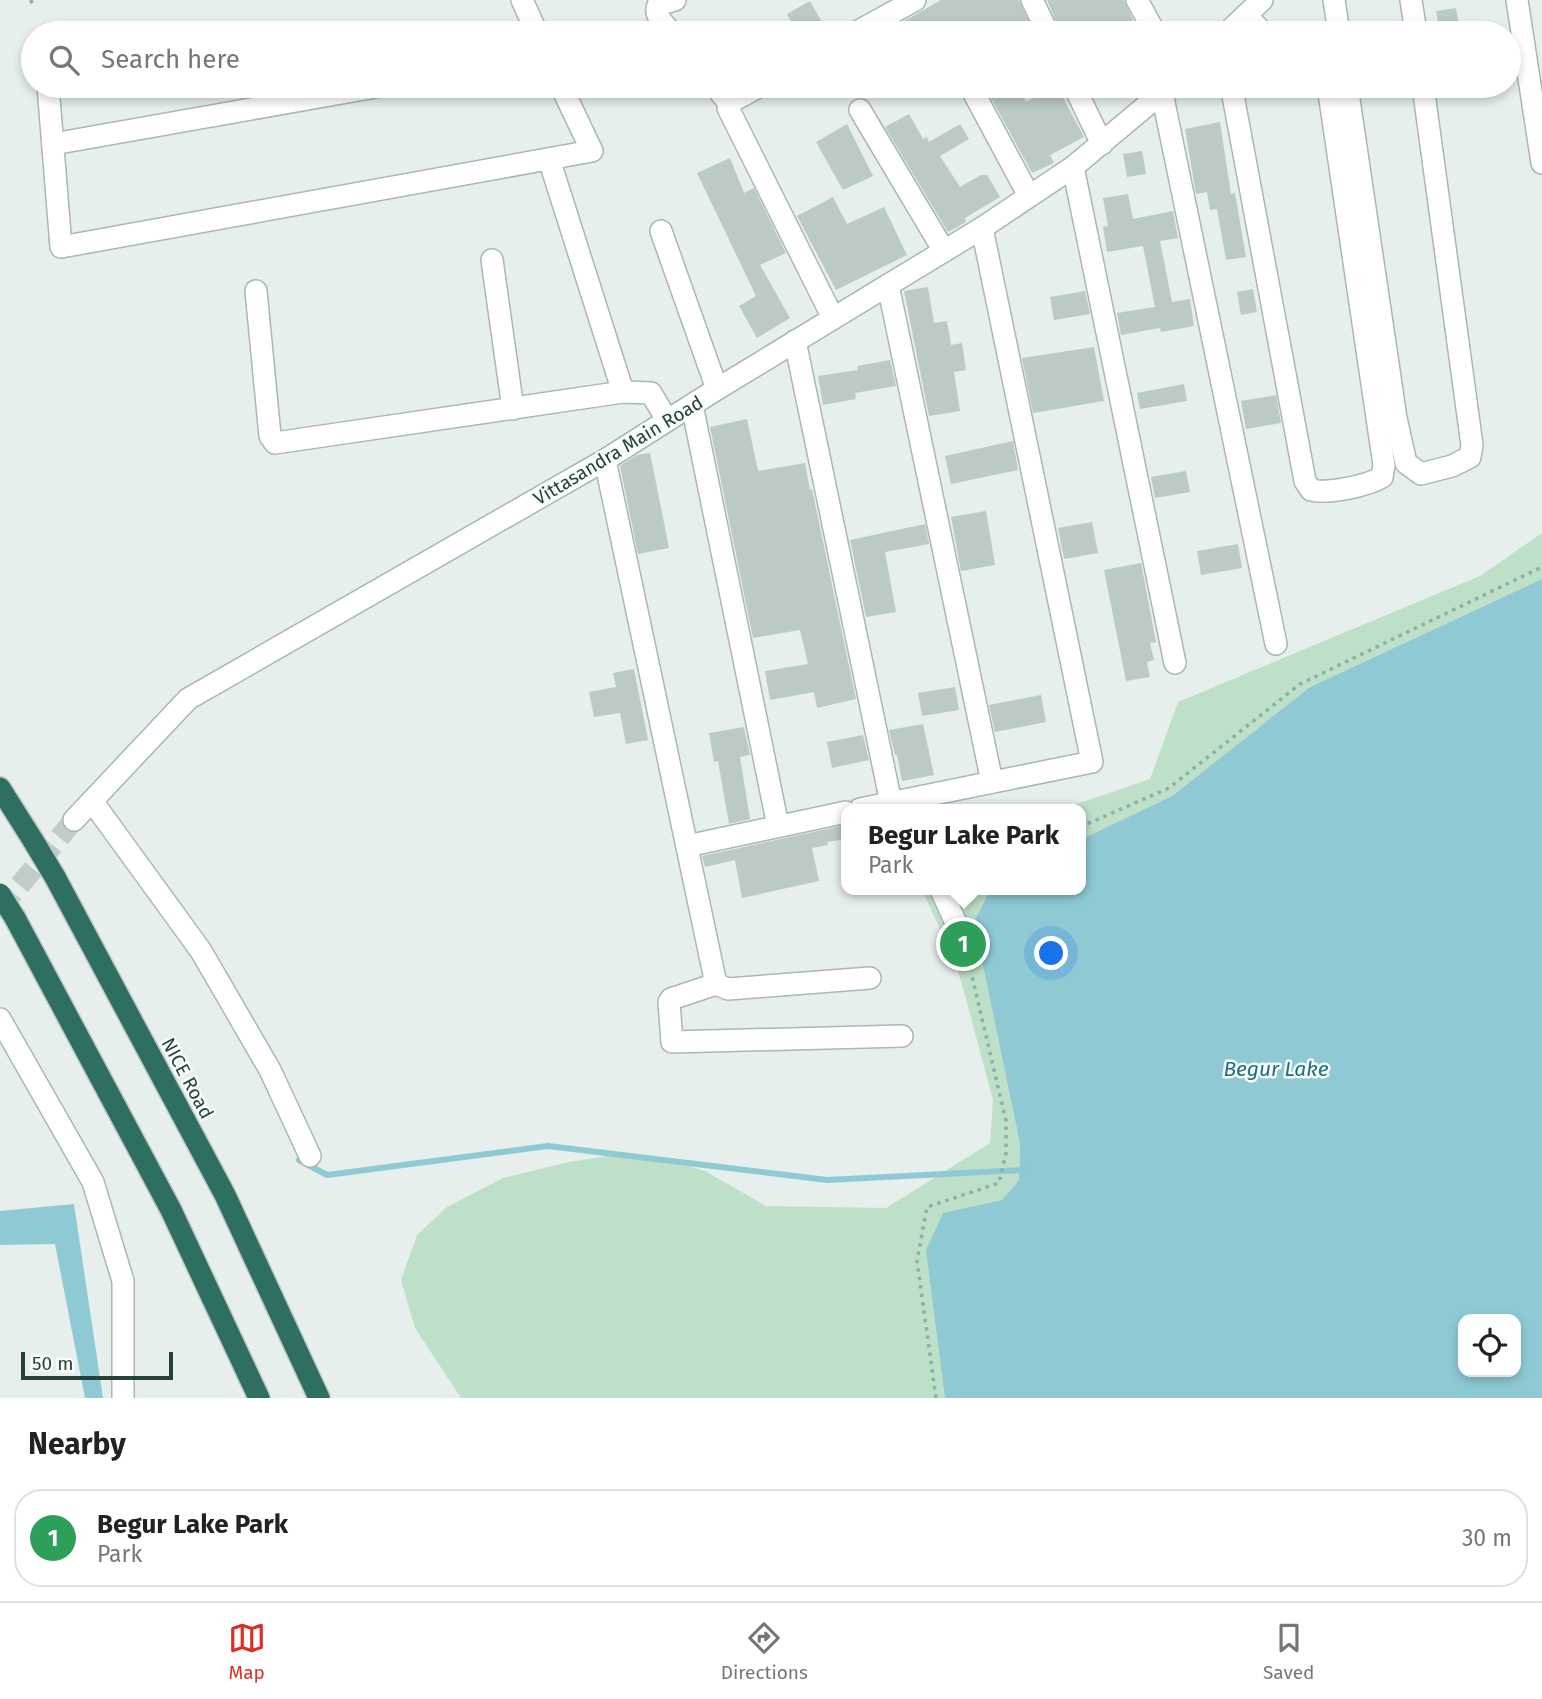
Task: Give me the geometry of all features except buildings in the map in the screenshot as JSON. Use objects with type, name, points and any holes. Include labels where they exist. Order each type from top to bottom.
[{"type":"highway","name":"NICE Road","points":[[0,788],[55,877],[225,1195],[319,1398]]},
{"type":"highway","points":[[0,894],[171,1210],[259,1398]]},
{"type":"street","points":[[522,0],[532,21]]},
{"type":"street","points":[[662,21],[657,15],[658,5],[675,0]]},
{"type":"street","points":[[877,21],[915,0]]},
{"type":"street","points":[[1032,0],[1042,21]]},
{"type":"street","points":[[1137,0],[1148,21]]},
{"type":"street","points":[[1240,21],[1262,0]]},
{"type":"street","points":[[1334,0],[1337,21]]},
{"type":"street","points":[[1411,0],[1414,21]]},
{"type":"street","points":[[1517,0],[1520,21]]},
{"type":"street","points":[[1246,15],[1252,21]]},
{"type":"street","points":[[1521,26],[1542,163]]},
{"type":"street","points":[[49,98],[61,247],[592,151],[567,98]]},
{"type":"street","points":[[53,144],[313,98]]},
{"type":"street","points":[[725,98],[833,318]]},
{"type":"street","points":[[729,103],[738,98]]},
{"type":"street","points":[[976,98],[1029,196]]},
{"type":"street","points":[[1080,98],[1102,144]]},
{"type":"street","name":"Vittasandra Main Road","points":[[74,820],[188,699],[606,460],[717,389],[982,228],[1073,167],[1156,98]]},
{"type":"street","points":[[1168,98],[1276,644]]},
{"type":"street","points":[[1234,98],[1306,481],[1311,490],[1321,492],[1373,482],[1382,477],[1384,465],[1330,98]]},
{"type":"street","points":[[1349,98],[1396,418],[1406,463],[1421,474],[1452,466],[1470,457],[1472,445],[1425,98]]},
{"type":"street","points":[[860,110],[944,251]]},
{"type":"street","points":[[549,159],[623,391]]},
{"type":"street","points":[[1073,167],[1175,663]]},
{"type":"street","points":[[900,804],[1092,762],[982,228]]},
{"type":"street","points":[[661,231],[717,389]]},
{"type":"street","points":[[492,260],[513,409]]},
{"type":"street","points":[[888,285],[992,782]]},
{"type":"street","points":[[256,291],[270,436],[275,443],[623,391],[651,393],[667,420]]},
{"type":"street","points":[[795,341],[892,804]]},
{"type":"street","points":[[692,405],[778,826]]},
{"type":"street","points":[[606,460],[716,984]]},
{"type":"street","points":[[92,801],[201,951],[270,1070],[310,1156]]},
{"type":"street","points":[[687,846],[841,813]]},
{"type":"street","points":[[943,895],[971,964]]},
{"type":"street","points":[[870,978],[728,989],[716,984],[671,999],[673,1042],[902,1036]]},
{"type":"street","points":[[0,1019],[93,1182],[123,1281],[123,1398]]},
{"type":"path","points":[[1086,824],[1169,788],[1300,684],[1542,568]]},
{"type":"path","points":[[936,1398],[917,1261],[927,1207],[999,1183],[1006,1153],[1006,1121],[971,964]]},
{"type":"green space","points":[[1542,533],[1542,579],[1310,687],[1172,796],[1086,837],[1086,804],[1077,804],[1150,779],[1178,702],[1480,576]]},
{"type":"green space","points":[[924,895],[988,895],[974,922],[1020,1144],[1019,1180],[1002,1200],[944,1213],[945,1398],[461,1398],[415,1328],[401,1280],[417,1235],[447,1207],[503,1178],[569,1162],[615,1155],[671,1161],[705,1171],[766,1206],[886,1208],[990,1143],[993,1100],[957,966]]},
{"type":"water","name":"Begur Lake","points":[[1542,579],[1542,1398],[945,1398],[926,1250],[943,1213],[1002,1200],[1019,1180],[1020,1144],[974,922],[988,895],[1086,895],[1086,837],[1172,796],[1310,687]]},
{"type":"water","points":[[74,1204],[103,1398],[85,1398],[55,1244],[0,1245],[0,1211]]},
{"type":"waterway","points":[[299,1160],[327,1175],[548,1146],[827,1180],[1024,1170]]},
{"type":"tunnel","points":[[0,909],[74,820]]},
{"type":"place","name":"Begur Lake Park","points":[[963,944]]}]
